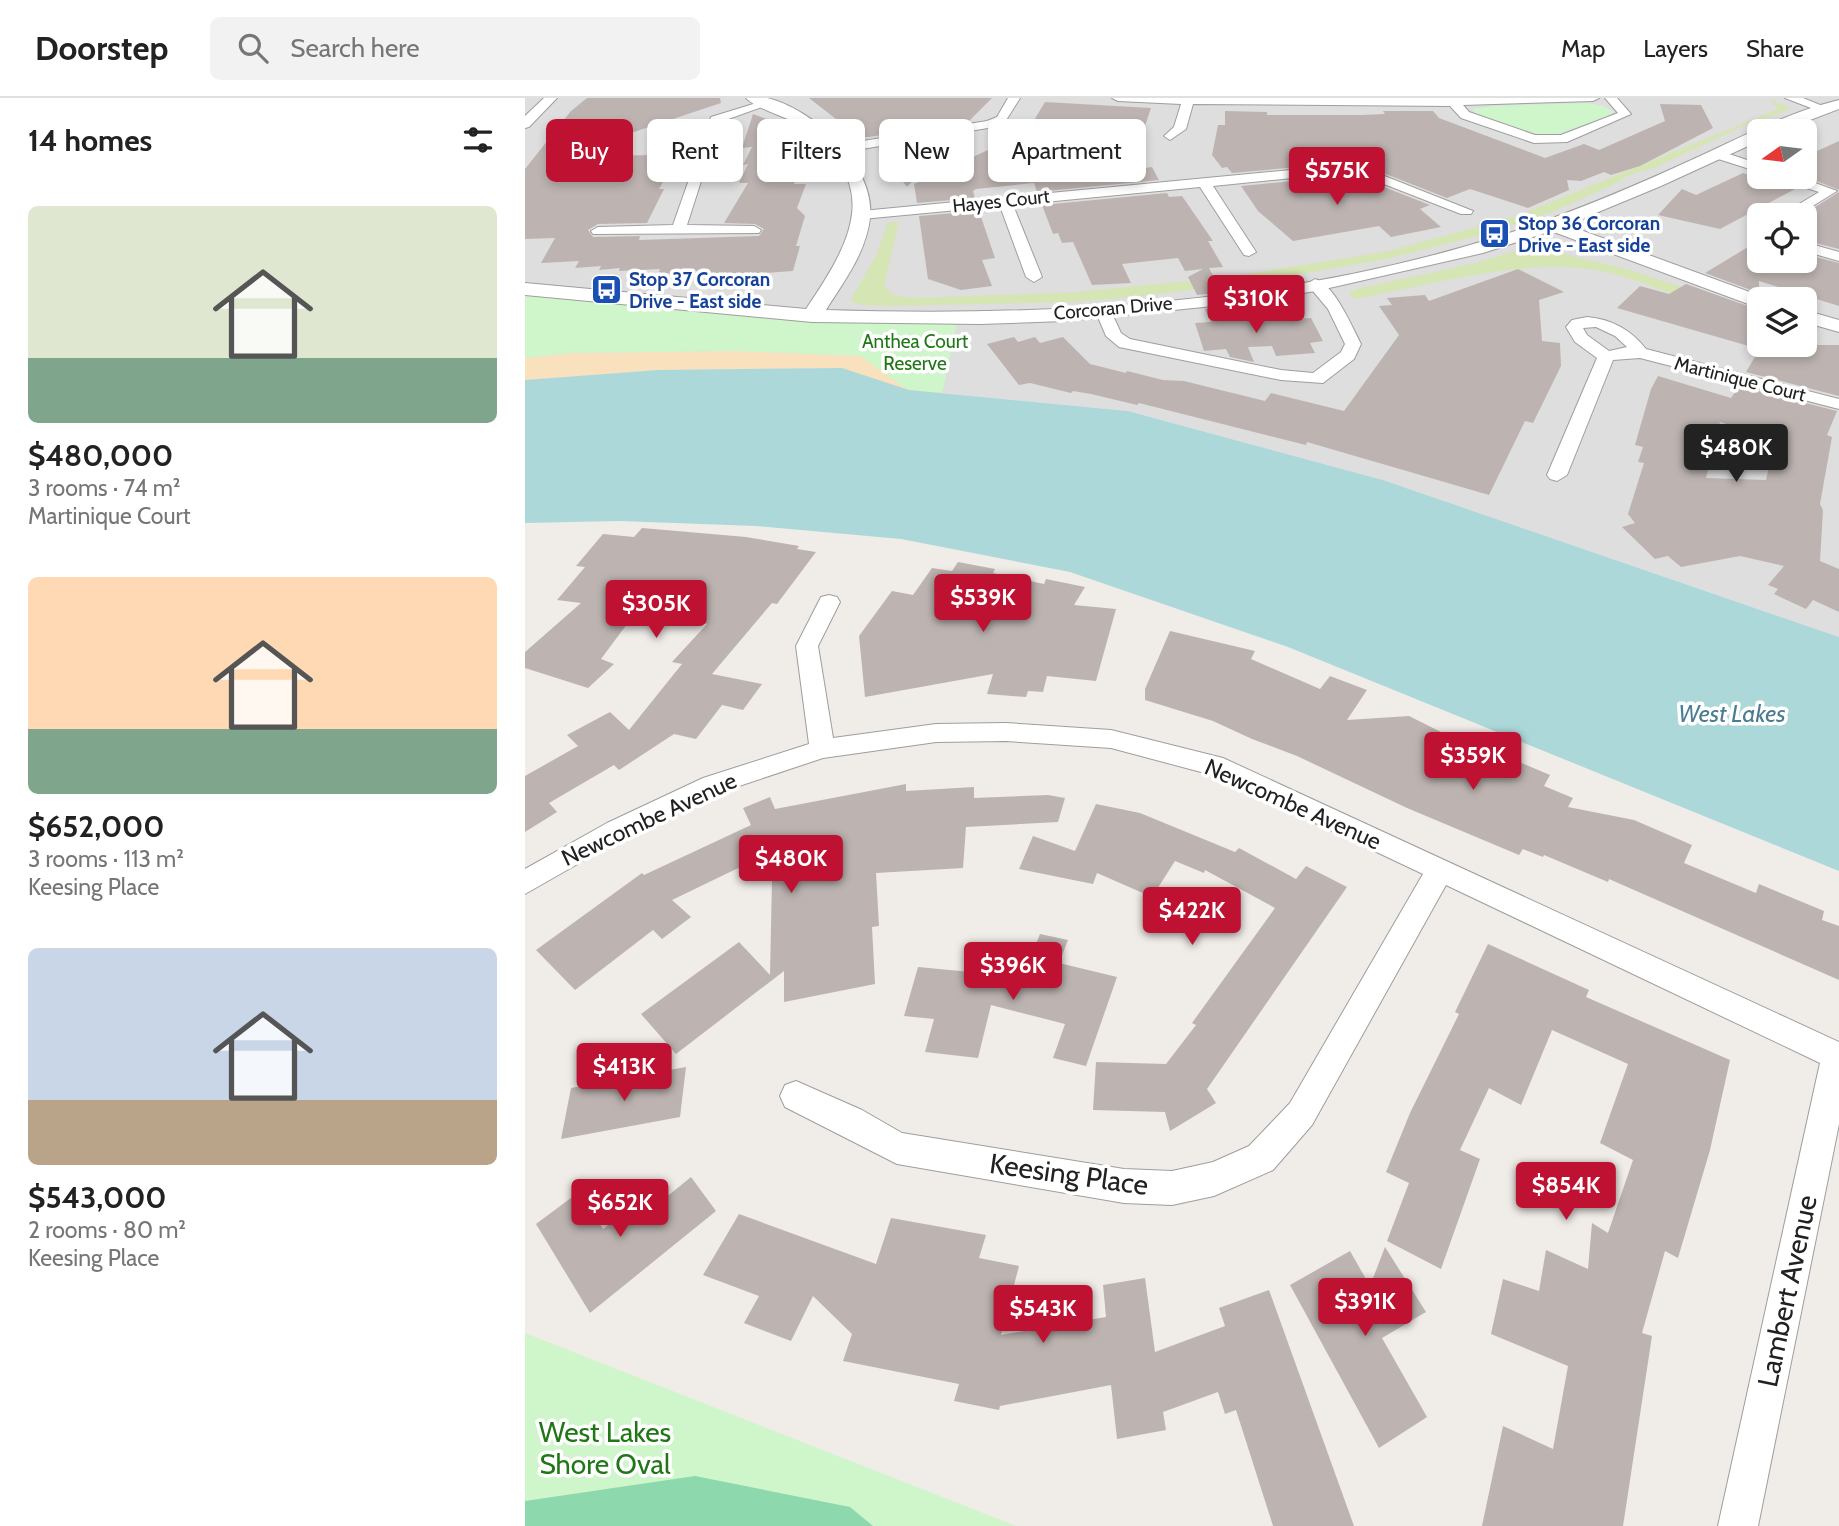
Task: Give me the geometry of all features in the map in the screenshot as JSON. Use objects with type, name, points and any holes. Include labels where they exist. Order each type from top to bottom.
[{"type":"street","points":[[525,124],[531,109],[551,98]]},
{"type":"street","points":[[865,145],[991,124],[1001,119],[1014,98]]},
{"type":"street","points":[[1118,98],[1188,102],[1455,104],[1593,98]]},
{"type":"street","points":[[1455,104],[1465,115],[1534,139],[1563,139],[1625,114],[1611,98]]},
{"type":"street","points":[[1791,98],[1832,106]]},
{"type":"street","points":[[679,229],[715,120],[760,100],[800,119]]},
{"type":"street","points":[[1170,136],[1180,129],[1188,102]]},
{"type":"street","points":[[1798,119],[1832,106]]},
{"type":"street","name":"Corcoran Drive","points":[[525,289],[811,316],[958,317],[1103,310],[1243,296],[1315,284],[1476,249],[1552,225],[1747,140]]},
{"type":"street","points":[[1717,154],[1747,164]]},
{"type":"street","name":"Hayes Court","points":[[862,215],[1354,168],[1466,211]]},
{"type":"street","points":[[1203,181],[1249,252]]},
{"type":"street","points":[[811,316],[856,241],[862,215],[855,182]]},
{"type":"street","points":[[1817,185],[1835,189]]},
{"type":"street","points":[[1810,203],[1835,189]]},
{"type":"street","points":[[1005,201],[1034,277]]},
{"type":"street","points":[[1552,225],[1747,298]]},
{"type":"street","points":[[598,231],[754,230]]},
{"type":"street","points":[[1817,250],[1839,257]]},
{"type":"street","points":[[1103,310],[1114,336],[1125,343],[1281,375],[1317,379],[1348,355],[1353,344],[1335,308],[1315,284]]},
{"type":"street","points":[[1817,320],[1839,326]]},
{"type":"street","name":"Martinique Court","points":[[1640,353],[1635,345],[1605,323],[1590,321],[1578,323],[1574,327],[1581,338],[1606,357],[1627,352],[1640,353],[1839,404]]},
{"type":"street","points":[[1557,475],[1606,357]]},
{"type":"street","points":[[822,749],[807,646],[829,602]]},
{"type":"street","name":"Newcombe Avenue","points":[[525,883],[616,830],[712,785],[822,749],[936,733],[1006,732],[1111,739],[1223,768],[1838,1057]]},
{"type":"street","name":"Keesing Place","points":[[796,1096],[850,1121],[897,1148],[1124,1186],[1172,1188],[1215,1178],[1261,1158],[1301,1114],[1440,870]]},
{"type":"street","name":"Lambert Avenue","points":[[1738,1526],[1838,1057]]},
{"type":"shaded area","points":[[525,98],[1839,98],[1839,637],[1383,480],[1128,411],[908,390],[841,368],[658,370],[525,380]]},
{"type":"green space","points":[[1770,99],[1791,109],[1763,119],[1754,119],[1778,109]]},
{"type":"green space","points":[[1588,103],[1603,106],[1612,111],[1612,115],[1554,135],[1543,136],[1478,115],[1472,109],[1493,106]]},
{"type":"green space","points":[[1747,122],[1747,125],[1654,168],[1629,175],[1554,211],[1482,235],[1386,259],[1278,278],[1137,297],[1073,302],[892,306],[862,305],[850,301],[877,254],[888,222],[899,222],[884,286],[893,295],[916,298],[1078,292],[1227,277],[1385,252],[1520,215]]},
{"type":"green space","points":[[1548,241],[1568,255],[1627,269],[1687,289],[1692,302],[1616,274],[1559,267],[1471,275],[1354,299],[1349,293],[1356,289],[1476,263]]},
{"type":"green space","name":"Anthea Court Reserve","points":[[525,289],[812,316],[958,318],[942,394],[908,390],[860,356],[736,351],[572,353],[525,358]]},
{"type":"green space","name":"West Lakes Shore Oval","points":[[525,1333],[1016,1526],[525,1526]]},
{"type":"green space","points":[[695,1476],[850,1507],[873,1526],[525,1526],[525,1501]]},
{"type":"sand","points":[[736,351],[861,356],[908,390],[841,368],[658,370],[525,380],[525,358],[572,353]]},
{"type":"water","name":"West Lakes","points":[[842,368],[909,390],[1128,411],[1383,480],[1839,637],[1839,871],[1288,647],[1070,572],[901,539],[756,526],[619,521],[525,523],[525,380],[658,370]]},
{"type":"building","points":[[587,98],[720,98],[721,103],[673,119],[647,119],[647,128],[633,132],[633,119],[565,119]]},
{"type":"building","points":[[809,98],[992,98],[971,119],[879,119],[879,135],[869,137],[865,137],[865,119],[836,119]]},
{"type":"building","points":[[1045,102],[1151,108],[1146,123],[1146,119],[1035,119]]},
{"type":"building","points":[[1660,104],[1701,105],[1713,128],[1640,166],[1611,175],[1604,172],[1581,181],[1567,180],[1569,190],[1528,208],[1470,189],[1447,198],[1355,162],[1232,173],[1227,167],[1222,168],[1212,155],[1218,125],[1225,125],[1225,111],[1267,112],[1267,115],[1361,115],[1385,114],[1383,111],[1433,111],[1439,118],[1545,158],[1584,144],[1599,150],[1665,121]]},
{"type":"building","points":[[753,114],[767,119],[757,119],[757,182],[806,184],[797,208],[805,216],[796,246],[800,246],[793,271],[693,278],[695,272],[658,274],[660,269],[619,271],[620,268],[599,270],[601,266],[575,268],[579,261],[541,263],[555,238],[525,239],[525,169],[546,143],[546,182],[633,182],[633,155],[647,155],[647,182],[663,182],[659,189],[664,189],[647,223],[598,224],[588,230],[593,237],[640,236],[639,240],[759,236],[764,229],[755,224],[724,223],[748,183],[739,183],[743,182],[748,164],[743,165],[752,147],[743,148],[743,145]]},
{"type":"building","points":[[1839,141],[1839,190],[1817,181],[1817,151]]},
{"type":"building","points":[[988,150],[988,182],[1139,182],[1037,192],[1034,183],[976,189],[973,191],[975,198],[917,203],[914,184],[918,182],[974,182],[974,156]]},
{"type":"building","points":[[1152,167],[1159,180],[1146,181],[1146,168]]},
{"type":"building","points":[[1743,173],[1747,174],[1747,189],[1795,189],[1769,203],[1747,203],[1747,215],[1720,229],[1658,215],[1682,189],[1696,195]]},
{"type":"building","points":[[1353,175],[1430,205],[1420,209],[1441,227],[1391,237],[1379,226],[1293,241],[1258,211],[1241,186]]},
{"type":"building","points":[[1839,192],[1839,249],[1817,243],[1817,206]]},
{"type":"building","points":[[1167,193],[1169,197],[1182,196],[1213,241],[1208,241],[1223,267],[1209,268],[1222,292],[1197,295],[1188,277],[1203,269],[1185,271],[1178,258],[1122,264],[1131,283],[1092,285],[1073,242],[1062,243],[1058,233],[1053,234],[1042,205]]},
{"type":"building","points":[[979,211],[995,258],[982,260],[992,286],[961,290],[928,279],[919,216]]},
{"type":"building","points":[[1747,248],[1747,273],[1817,273],[1817,257],[1839,263],[1839,306],[1817,299],[1817,287],[1778,287],[1759,281],[1759,287],[1747,289],[1705,273]]},
{"type":"building","points":[[1518,269],[1564,292],[1539,300],[1542,341],[1560,343],[1561,366],[1533,423],[1525,421],[1489,495],[1307,442],[1306,445],[1139,403],[1137,405],[1073,391],[1071,393],[1030,383],[1019,385],[987,344],[1014,337],[1018,342],[1035,337],[1040,343],[1063,337],[1090,364],[1163,380],[1184,381],[1265,401],[1271,393],[1344,411],[1399,335],[1379,306],[1392,305],[1387,298],[1425,295],[1429,301]]},
{"type":"building","points":[[1686,284],[1747,306],[1747,346],[1617,308],[1640,286],[1669,294]]},
{"type":"building","points":[[1230,307],[1238,321],[1311,318],[1323,341],[1310,343],[1315,353],[1276,356],[1272,346],[1248,347],[1254,362],[1230,357],[1226,349],[1204,351],[1195,323],[1211,322],[1205,309]]},
{"type":"building","points":[[1817,345],[1839,345],[1839,396],[1746,372],[1755,357],[1817,357]]},
{"type":"building","points":[[1658,376],[1731,398],[1739,386],[1837,411],[1827,435],[1832,437],[1820,504],[1823,510],[1820,561],[1839,569],[1839,612],[1813,600],[1806,609],[1774,594],[1778,589],[1768,585],[1784,566],[1740,556],[1681,567],[1668,556],[1655,559],[1622,527],[1635,523],[1628,514],[1644,463],[1638,462],[1643,447],[1635,445],[1651,389]],"holes":[[[1720,422],[1775,439],[1766,480],[1706,478]]]},
{"type":"building","points":[[642,528],[746,537],[799,546],[797,549],[816,552],[777,604],[772,603],[712,674],[762,684],[743,710],[722,705],[696,739],[674,734],[619,770],[614,765],[549,803],[557,812],[525,832],[525,776],[578,746],[567,735],[610,712],[629,730],[682,664],[672,662],[707,624],[639,608],[601,659],[614,664],[588,688],[525,668],[525,652],[581,603],[557,600],[585,567],[576,566],[603,534],[634,537]]},
{"type":"building","points":[[958,562],[995,569],[993,573],[1044,584],[1046,579],[1085,587],[1074,605],[1116,609],[1096,681],[1047,676],[1043,692],[1028,691],[1026,697],[987,694],[993,674],[865,697],[859,636],[892,591],[913,595],[932,568],[952,571]]},
{"type":"building","points":[[1170,631],[1255,651],[1251,659],[1320,689],[1330,676],[1367,690],[1347,720],[1409,716],[1443,733],[1436,741],[1486,763],[1493,751],[1550,775],[1544,786],[1573,798],[1568,807],[1634,820],[1692,845],[1684,863],[1756,893],[1759,884],[1824,911],[1822,920],[1839,926],[1839,980],[1609,879],[1608,882],[1523,849],[1519,855],[1213,721],[1145,700],[1145,689]]},
{"type":"building","points":[[906,784],[906,791],[974,787],[974,798],[1048,795],[1065,798],[1058,822],[966,827],[963,868],[876,873],[879,926],[872,927],[875,984],[784,1002],[784,971],[676,1054],[641,1014],[739,942],[770,975],[772,879],[763,881],[759,858],[672,900],[691,917],[662,939],[653,930],[575,990],[536,950],[642,873],[644,875],[751,825],[743,808],[770,797],[775,809]]},
{"type":"building","points":[[1096,804],[1140,813],[1235,852],[1239,848],[1296,879],[1306,866],[1347,887],[1207,1089],[1216,1103],[1170,1131],[1165,1112],[1093,1110],[1096,1062],[1166,1064],[1196,1025],[1192,1023],[1275,908],[1205,870],[1204,873],[1175,861],[1152,897],[1097,873],[1093,884],[1019,869],[1033,836],[1075,851]]},
{"type":"building","points":[[1040,934],[1068,940],[1059,963],[1117,977],[1086,1066],[1053,1058],[1065,1024],[991,1005],[978,1058],[925,1052],[934,1019],[904,1016],[918,967],[1023,977]]},
{"type":"building","points":[[1488,944],[1589,990],[1586,997],[1730,1060],[1710,1150],[1678,1258],[1665,1251],[1642,1333],[1652,1336],[1623,1526],[1482,1526],[1503,1426],[1553,1449],[1568,1366],[1491,1334],[1503,1279],[1539,1291],[1546,1250],[1588,1269],[1592,1223],[1608,1233],[1633,1160],[1600,1143],[1628,1064],[1552,1030],[1521,1105],[1489,1088],[1460,1150],[1480,1159],[1441,1269],[1387,1241],[1409,1183],[1386,1172],[1410,1113],[1459,1014],[1455,1012]]},
{"type":"building","points":[[686,1067],[680,1117],[561,1139],[571,1088]]},
{"type":"building","points":[[691,1177],[716,1211],[590,1313],[536,1224],[579,1192],[603,1229],[656,1189],[664,1199]]},
{"type":"building","points":[[739,1214],[876,1264],[891,1218],[986,1235],[979,1258],[1019,1266],[1001,1335],[1106,1317],[1103,1285],[1145,1278],[1155,1352],[1225,1326],[1219,1308],[1269,1290],[1354,1526],[1273,1526],[1236,1410],[1225,1414],[1218,1392],[1163,1412],[1166,1430],[1117,1439],[1111,1385],[1000,1406],[999,1410],[954,1401],[959,1384],[843,1361],[852,1334],[813,1296],[791,1341],[744,1323],[759,1296],[703,1275]]},
{"type":"building","points":[[1385,1247],[1426,1312],[1382,1338],[1427,1417],[1379,1448],[1290,1285],[1350,1251],[1370,1286]]},
{"type":"place","name":"Stop 36 Corcoran Drive - East side","points":[[1495,234]]},
{"type":"place","name":"Stop 37 Corcoran Drive - East side","points":[[606,290]]}]
